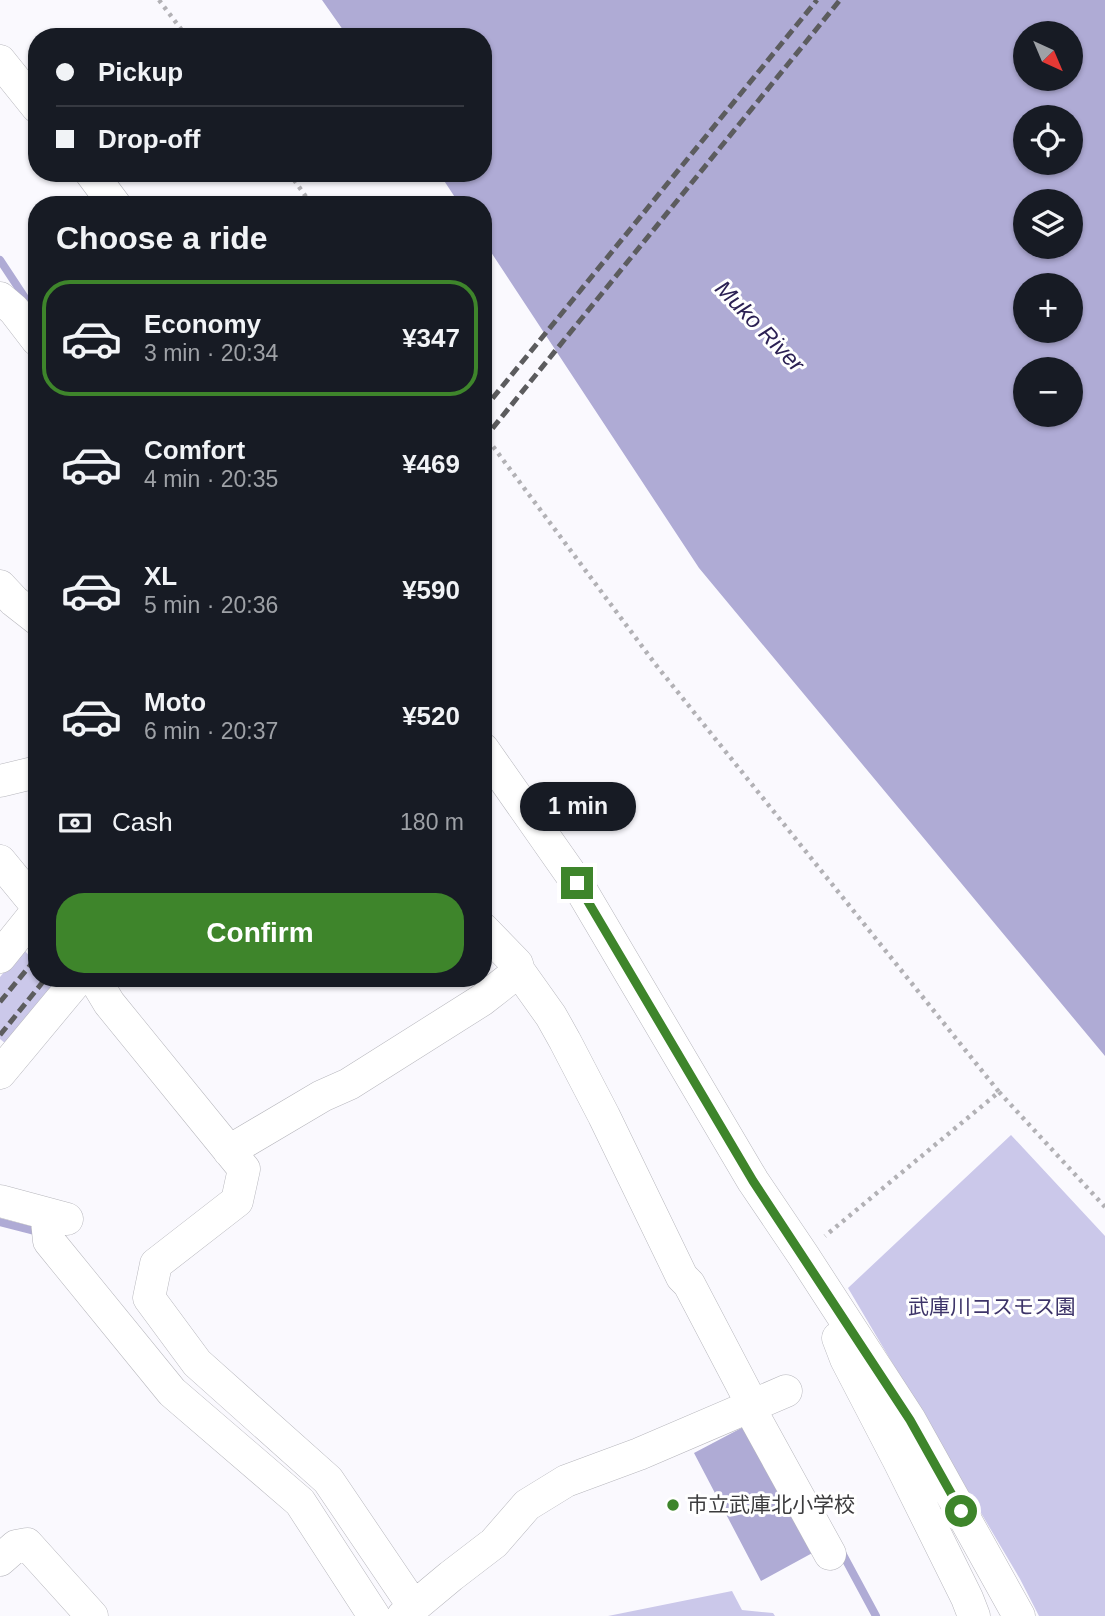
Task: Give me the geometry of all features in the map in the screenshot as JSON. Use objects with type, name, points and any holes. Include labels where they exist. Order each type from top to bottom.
[{"type":"street","points":[[0,61],[28,96]]},
{"type":"street","points":[[5,309],[28,331]]},
{"type":"street","points":[[492,762],[577,883],[753,1181],[910,1420],[1019,1616]]},
{"type":"street","points":[[0,781],[28,774]]},
{"type":"street","points":[[0,861],[28,897]]},
{"type":"street","points":[[0,957],[28,920]]},
{"type":"street","points":[[492,938],[517,964],[565,1041],[682,1278],[689,1284],[755,1405],[754,1416],[830,1554]]},
{"type":"street","points":[[229,1151],[322,1096],[349,1084],[482,999],[519,971]]},
{"type":"street","points":[[0,1073],[93,987]]},
{"type":"street","points":[[101,987],[109,1003],[244,1169],[237,1201],[156,1264],[149,1298],[197,1363],[328,1480],[408,1611],[494,1543],[527,1505],[566,1482],[786,1391]]},
{"type":"street","points":[[0,1200],[53,1224],[172,1392],[300,1502],[374,1616]]},
{"type":"street","points":[[803,1255],[846,1359],[906,1473],[974,1616]]},
{"type":"street","points":[[3,1551],[27,1544],[92,1616]]},
{"type":"path","points":[[159,0],[180,28]]},
{"type":"path","points":[[492,445],[656,665],[999,1092],[1105,1207]]},
{"type":"path","points":[[803,1255],[999,1092]]},
{"type":"green space","points":[[23,949],[28,954],[28,987],[51,987],[5,1043],[0,1039],[0,977]]},
{"type":"green space","name":"武庫川コスモス園","points":[[1011,1135],[1105,1236],[1105,1616],[1039,1616],[1020,1579],[848,1288]]},
{"type":"green space","points":[[732,1591],[742,1610],[773,1613],[775,1616],[608,1616]]},
{"type":"water","name":"Muko River","points":[[322,0],[1105,0],[1105,1056],[699,568],[492,254],[492,196],[454,196],[445,182],[492,182],[492,28],[342,28]]},
{"type":"water","points":[[749,1424],[816,1551],[761,1581],[694,1453]]},
{"type":"waterway","points":[[0,260],[28,302]]},
{"type":"waterway","points":[[0,1222],[42,1233]]},
{"type":"waterway","points":[[841,1551],[876,1616]]},
{"type":"railway","points":[[492,399],[817,0]]},
{"type":"railway","points":[[492,429],[840,0]]},
{"type":"railway","points":[[0,1002],[28,968]]},
{"type":"railway","points":[[0,1035],[39,987]]},
{"type":"place","name":"市立武庫北小学校","points":[[673,1505]]},
{"type":"route","points":[[577,883],[753,1181],[910,1420],[961,1511]]}]
